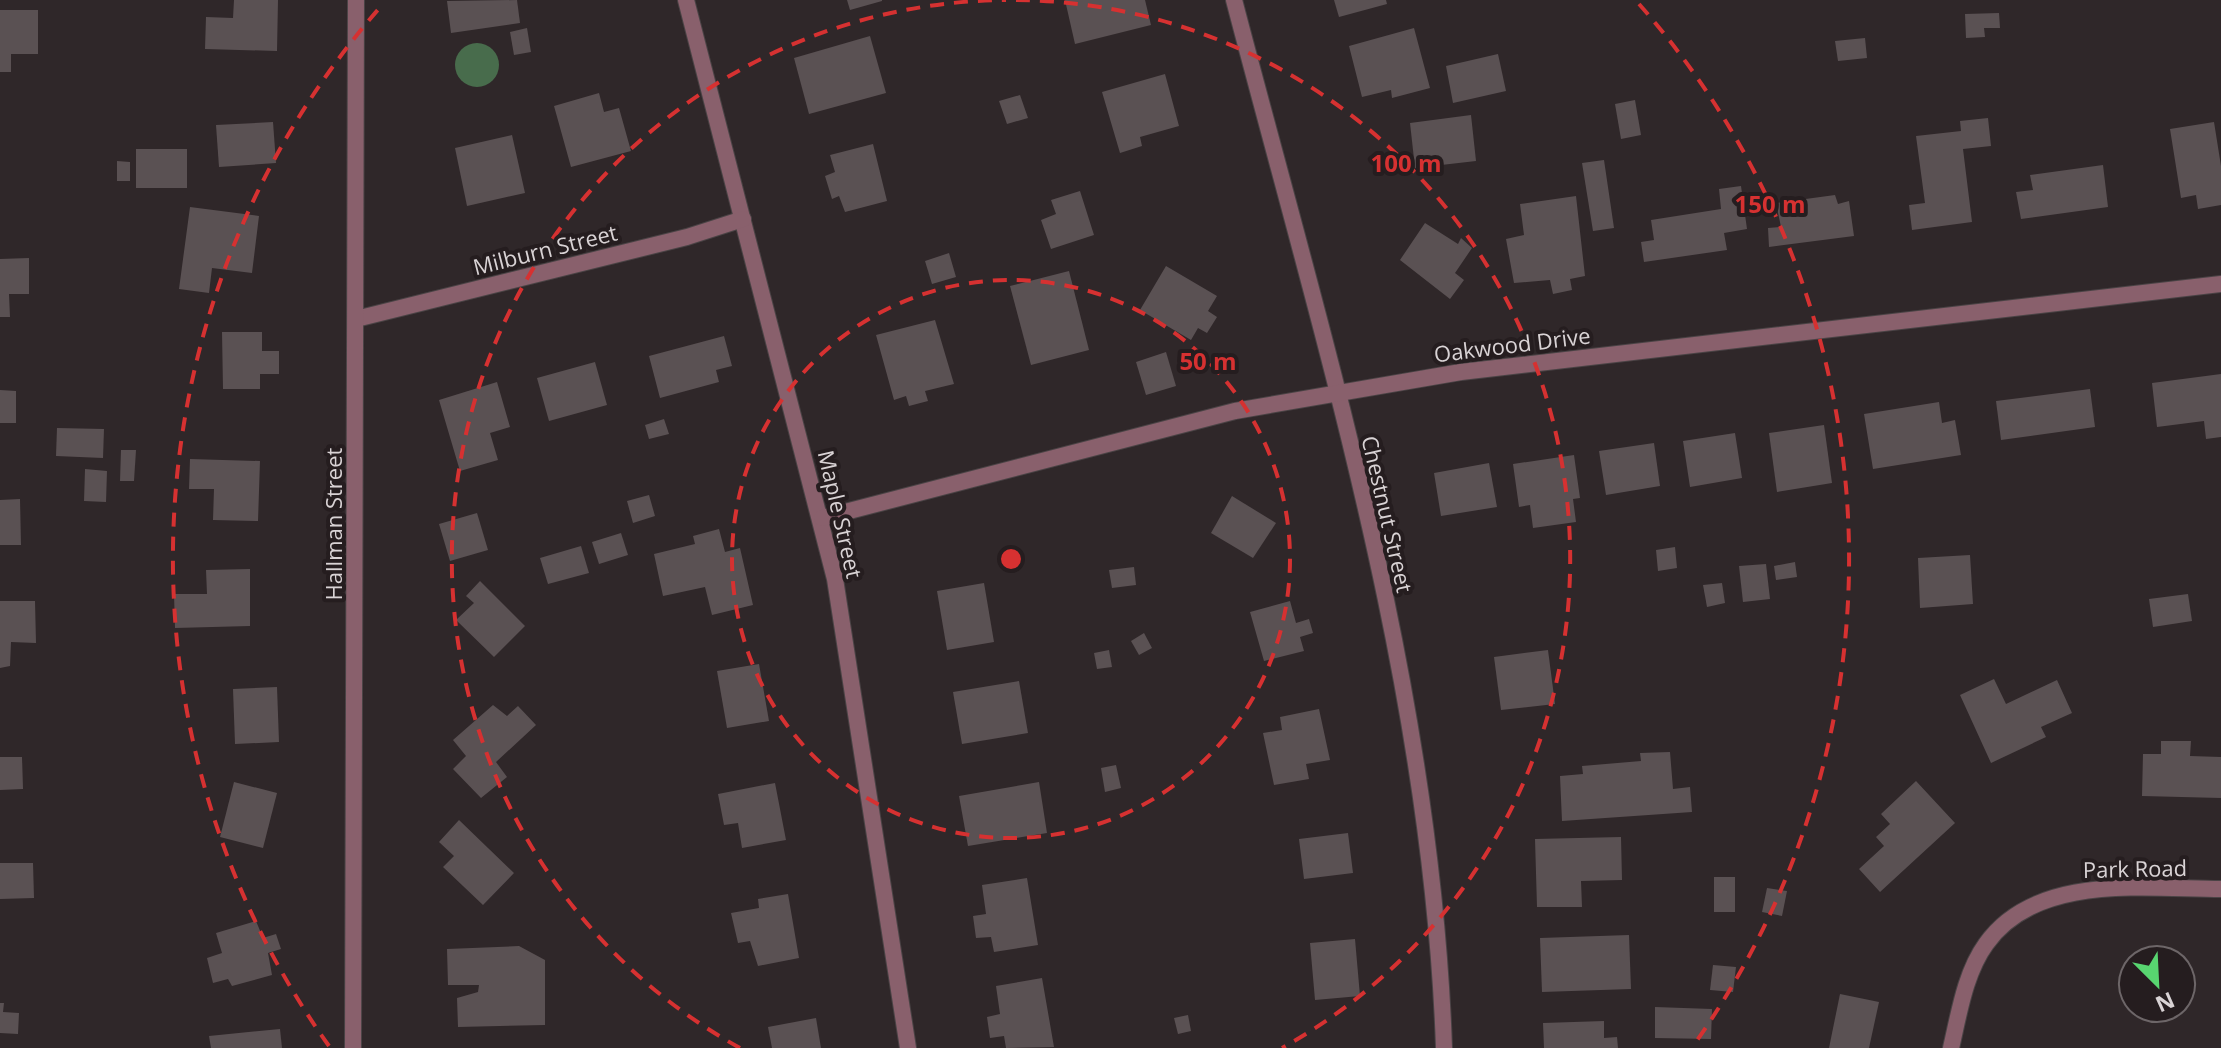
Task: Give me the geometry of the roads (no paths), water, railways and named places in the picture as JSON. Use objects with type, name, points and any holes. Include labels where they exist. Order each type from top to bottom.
[{"type":"street","name":"Hallman Street","points":[[353,1048],[356,0]]},
{"type":"street","name":"Maple Street","points":[[686,0],[822,518],[835,579],[908,1048]]},
{"type":"street","name":"Chestnut Street","points":[[1234,0],[1337,391],[1386,598],[1420,775],[1441,957],[1444,1048]]},
{"type":"street","name":"Milburn Street","points":[[356,319],[687,237],[743,219]]},
{"type":"street","name":"Oakwood Drive","points":[[822,518],[1235,411],[1337,391],[1461,372],[2221,284]]},
{"type":"street","name":"Park Road","points":[[1951,1048],[1968,980],[1986,943],[2011,920],[2051,897],[2085,889],[2221,889]]}]
